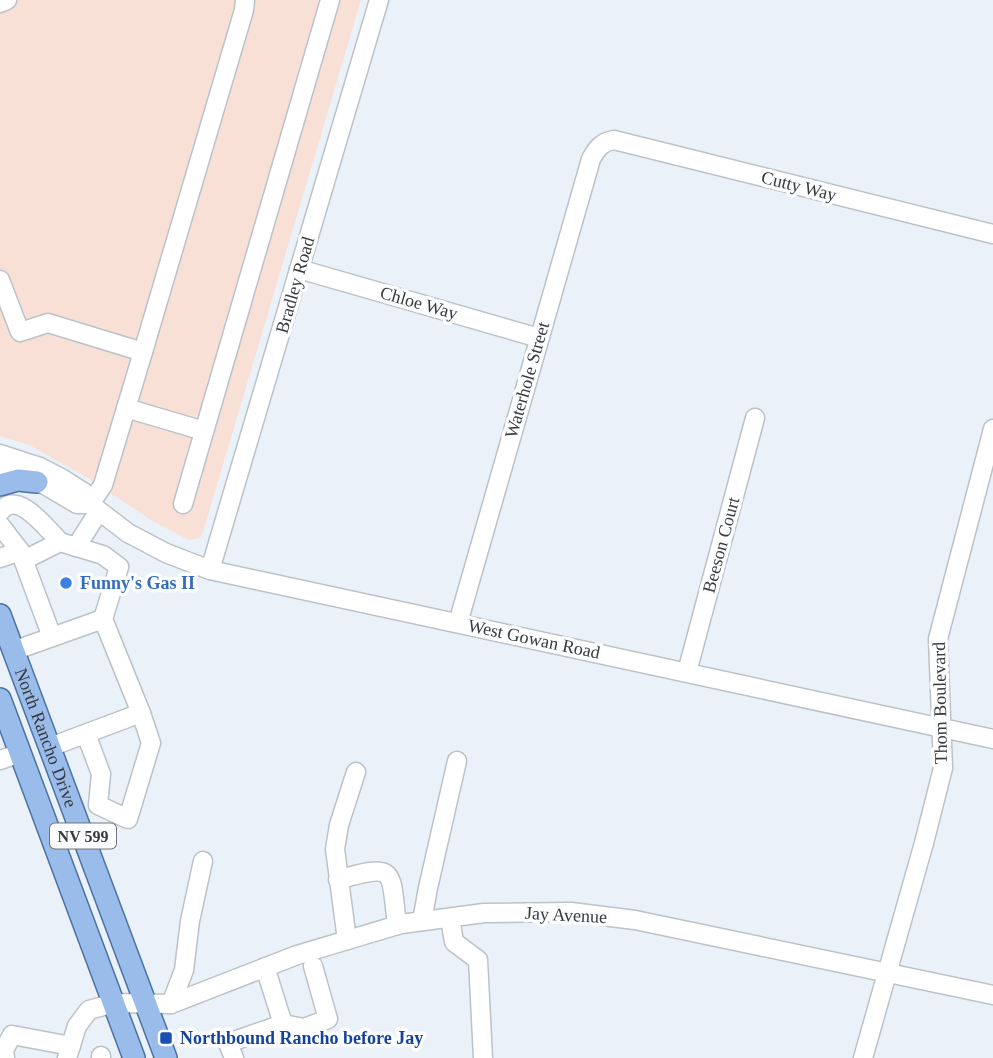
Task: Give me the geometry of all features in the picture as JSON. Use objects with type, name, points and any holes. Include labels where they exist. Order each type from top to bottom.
[{"type":"main road","points":[[0,485],[18,480],[37,482]]},
{"type":"main road","name":"North Rancho Drive","points":[[0,615],[166,1058]]},
{"type":"main road","name":"North Rancho Drive","points":[[0,699],[10,757],[114,1003],[134,1058]]},
{"type":"street","points":[[0,3],[7,0]]},
{"type":"street","points":[[0,558],[68,544],[95,508],[245,0]]},
{"type":"street","points":[[183,504],[330,0]]},
{"type":"street","name":"Bradley Road","points":[[211,570],[379,0]]},
{"type":"street","name":"Cutty Way","points":[[604,142],[614,140],[993,234]]},
{"type":"street","name":"Waterhole Street","points":[[458,623],[591,159],[604,142]]},
{"type":"street","name":"Chloe Way","points":[[299,269],[539,338]]},
{"type":"street","points":[[0,280],[20,332],[47,323],[143,352]]},
{"type":"street","points":[[126,408],[204,431]]},
{"type":"street","name":"Beeson Court","points":[[687,673],[755,418]]},
{"type":"street","name":"Thom Boulevard","points":[[863,1058],[943,768],[938,659],[941,621],[993,429]]},
{"type":"street","name":"West Gowan Road","points":[[0,454],[31,464],[63,479],[85,493],[95,508],[128,533],[166,553],[211,570],[993,739]]},
{"type":"street","name":"West Gowan Road","points":[[0,471],[37,482],[76,503],[95,508]]},
{"type":"street","points":[[0,512],[4,506],[13,503],[24,507],[68,544],[103,555],[119,567],[103,619],[151,743],[128,819],[98,805],[101,774],[86,734]]},
{"type":"street","points":[[0,525],[22,555],[52,637]]},
{"type":"street","points":[[13,651],[103,619]]},
{"type":"street","points":[[50,747],[141,713]]},
{"type":"street","points":[[422,921],[457,761]]},
{"type":"street","points":[[348,940],[335,849],[339,825],[356,772]]},
{"type":"street","points":[[171,1004],[184,970],[190,921],[203,861]]},
{"type":"street","points":[[338,880],[376,870],[385,872],[393,880],[397,925]]},
{"type":"street","name":"Jay Avenue","points":[[114,1003],[171,1004],[265,967],[397,925],[484,913],[571,912],[635,920],[993,995]]},
{"type":"street","points":[[450,918],[454,942],[478,960],[483,1058]]},
{"type":"street","points":[[234,1058],[228,1042],[283,1024],[304,1028],[328,1019],[313,966]]},
{"type":"street","points":[[265,967],[283,1024]]},
{"type":"street","points":[[5,1058],[4,1049],[12,1035],[69,1052],[77,1026],[89,1010],[114,1003]]},
{"type":"shaded area","points":[[0,0],[361,0],[203,532],[199,538],[189,540],[154,522],[83,475],[29,445],[0,436]]},
{"type":"place","name":"Funny's Gas II","points":[[66,583]]},
{"type":"place","name":"Northbound Rancho before Jay","points":[[166,1038]]}]
